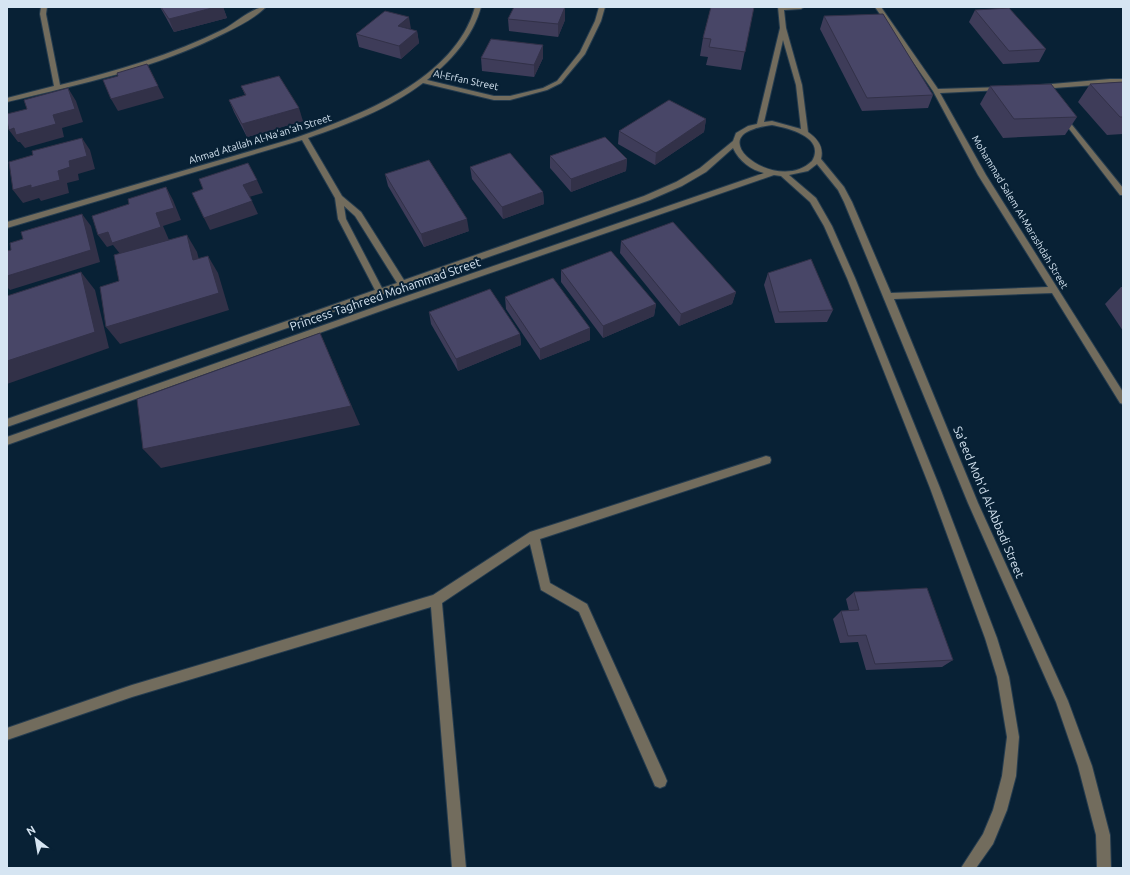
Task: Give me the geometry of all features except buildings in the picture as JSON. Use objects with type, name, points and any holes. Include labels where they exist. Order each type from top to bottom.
[{"type":"street","points":[[44,7],[43,14],[57,87]]},
{"type":"street","points":[[7,100],[139,64],[197,44],[241,22],[263,7]]},
{"type":"street","name":"Ahmad Atallah Al-Na‘an‘ah Street","points":[[7,225],[304,137],[364,114],[388,102],[423,81],[437,70],[452,54],[467,33],[477,13],[478,7]]},
{"type":"street","name":"Al-Erfan Street","points":[[423,81],[494,98],[510,98],[545,89],[559,82],[583,53],[598,21],[602,7]]},
{"type":"street","points":[[801,7],[781,8],[783,28],[799,85],[805,133]]},
{"type":"street","name":"Mohammad Salem Al-Marashdah Street","points":[[878,7],[936,91],[982,175],[1123,400]]},
{"type":"street","points":[[760,124],[783,28]]},
{"type":"street","points":[[1039,89],[1110,81],[1123,81]]},
{"type":"street","points":[[936,91],[1010,88]]},
{"type":"street","points":[[1059,112],[1123,193]]},
{"type":"street","points":[[760,124],[784,125],[805,133],[817,145],[819,152],[813,165],[805,170],[795,173],[778,173],[750,164],[739,154],[735,143],[737,137],[743,131],[760,124]]},
{"type":"street","points":[[304,137],[339,198],[358,214],[402,284]]},
{"type":"street","name":"Princess Taghreed Mohammad Street","points":[[7,423],[647,198],[679,184],[703,170],[735,143]]},
{"type":"street","name":"Sa'eed Moh'd Al-Abbadi Street","points":[[817,159],[841,189],[848,202],[973,503],[1062,701],[1085,766],[1099,820],[1102,835],[1104,868]]},
{"type":"street","points":[[778,173],[813,200],[828,226],[851,278],[935,488],[991,638],[1003,676],[1013,736],[1009,776],[1000,810],[988,839],[968,868]]},
{"type":"street","name":"Princess Taghreed Mohammad Street","points":[[7,441],[389,304],[778,173]]},
{"type":"street","points":[[339,198],[342,219],[380,292]]},
{"type":"street","points":[[888,296],[1055,290]]},
{"type":"street","points":[[7,734],[132,691],[436,600],[534,536],[766,460]]},
{"type":"street","points":[[534,536],[545,586],[583,608],[660,781]]},
{"type":"street","points":[[436,600],[459,868]]}]
